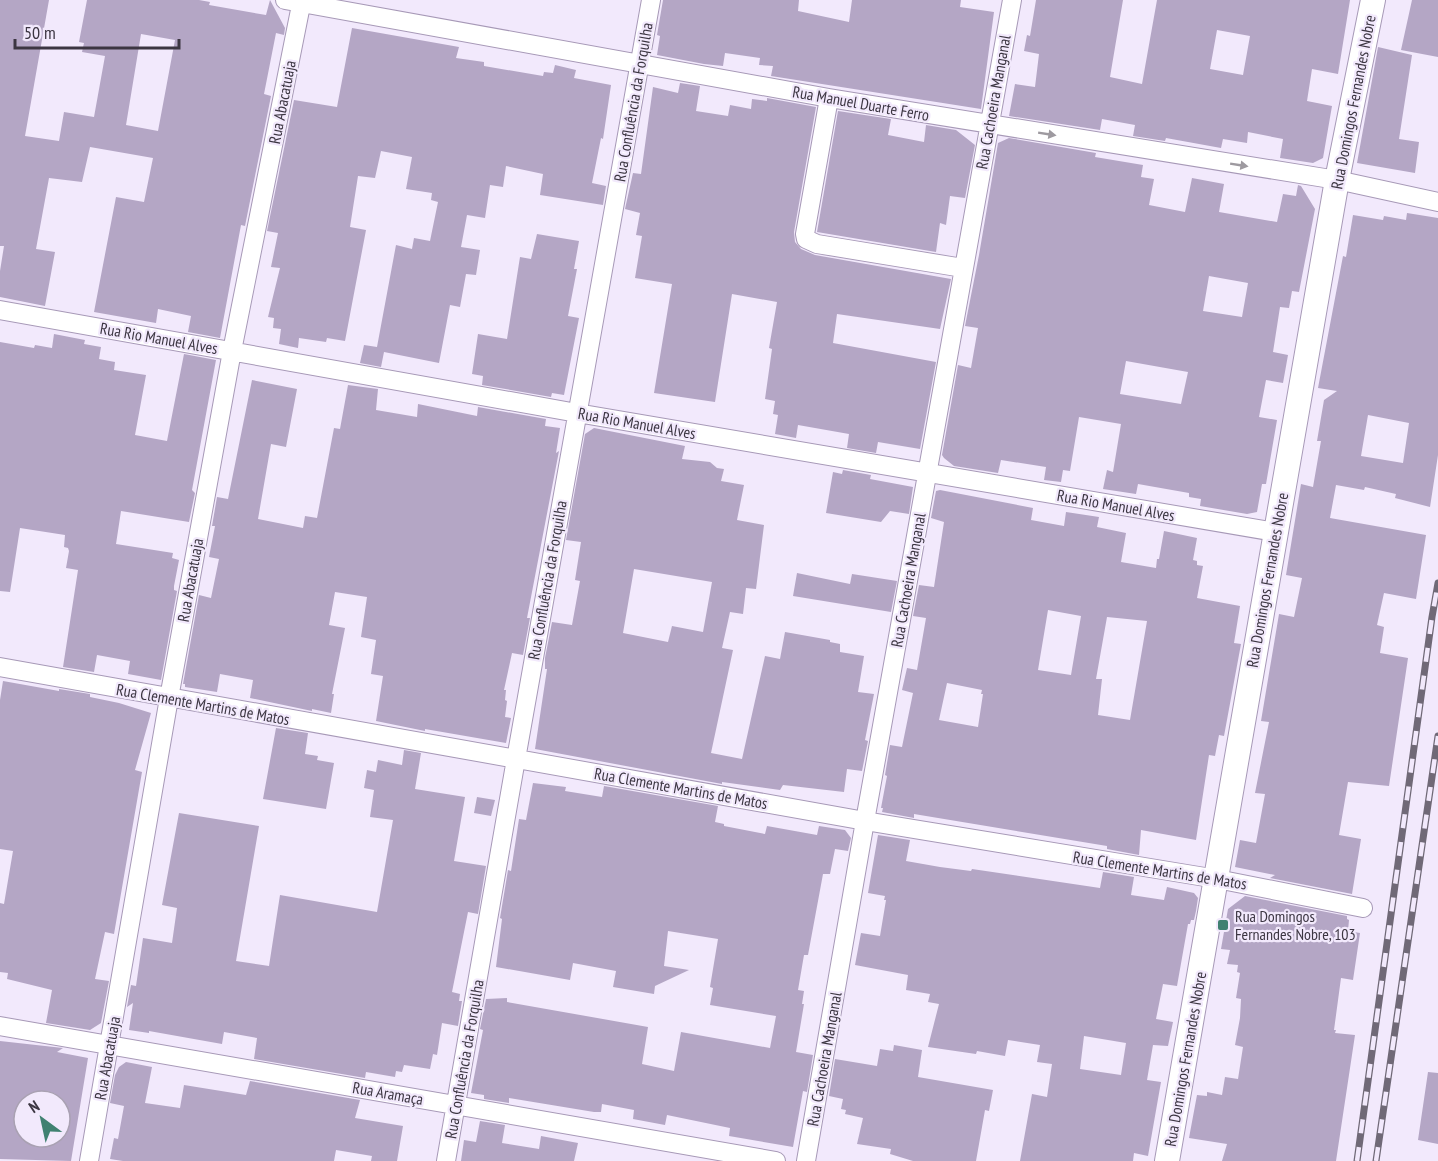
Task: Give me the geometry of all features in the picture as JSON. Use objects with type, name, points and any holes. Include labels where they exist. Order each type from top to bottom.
[{"type":"street","name":"Rua Confluência da Forquilha","points":[[446,1161],[651,0]]},
{"type":"street","name":"Rua Cachoeira Manganal","points":[[806,1161],[1012,0]]},
{"type":"street","name":"Rua Domingos Fernandes Nobre","points":[[1167,1161],[1337,180],[1373,0]]},
{"type":"street","name":"Rua Manuel Duarte Ferro","points":[[296,1],[829,98],[1337,180],[1438,202]]},
{"type":"street","name":"Rua Abacatuaja","points":[[89,1161],[169,698],[296,1]]},
{"type":"street","points":[[829,98],[806,239],[817,244],[963,268]]},
{"type":"street","name":"Rua Rio Manuel Alves","points":[[0,310],[577,413],[1275,532]]},
{"type":"street","name":"Rua Clemente Martins de Matos","points":[[0,667],[865,821],[1217,879],[1363,908]]},
{"type":"street","name":"Rua Aramaça","points":[[0,1026],[776,1161]]},
{"type":"building","points":[[0,0],[49,0],[25,136],[59,141],[64,112],[94,117],[105,56],[82,52],[84,43],[79,42],[87,0],[199,0],[210,2],[209,5],[266,15],[270,0],[285,28],[284,35],[276,33],[264,94],[271,96],[245,226],[241,225],[220,338],[188,332],[191,316],[158,309],[156,323],[94,312],[116,197],[144,202],[153,158],[90,147],[82,182],[49,178],[36,249],[55,252],[45,306],[0,297],[0,271],[4,246],[0,246]],"holes":[[[141,34],[175,40],[158,131],[126,125]]]},
{"type":"building","points":[[663,0],[799,0],[798,11],[849,22],[852,0],[961,0],[960,7],[994,12],[981,109],[771,76],[773,66],[759,65],[760,58],[725,53],[723,66],[657,55],[660,36],[657,35]]},
{"type":"building","points":[[1036,0],[1123,0],[1110,77],[1142,84],[1157,0],[1350,0],[1338,74],[1312,69],[1307,101],[1332,106],[1323,158],[1313,163],[1280,158],[1283,139],[1248,132],[1247,143],[1223,139],[1221,148],[1166,138],[1165,141],[1133,136],[1135,125],[1102,119],[1100,130],[1009,116],[1015,84],[1035,87],[1039,54],[1024,51],[1027,35],[1030,36]],"holes":[[[1217,30],[1250,36],[1243,75],[1210,69]]]},
{"type":"building","points":[[1412,0],[1438,0],[1438,57],[1401,50]]},
{"type":"building","points":[[352,28],[459,47],[456,58],[484,62],[484,66],[543,76],[544,72],[553,73],[555,65],[576,70],[574,78],[611,85],[603,139],[601,138],[592,183],[606,186],[603,205],[540,195],[543,174],[506,166],[503,187],[490,185],[485,218],[467,215],[461,247],[480,250],[476,275],[466,274],[460,307],[450,305],[439,363],[384,352],[381,367],[360,363],[364,345],[377,347],[396,245],[412,249],[414,238],[430,241],[438,202],[431,200],[432,193],[406,189],[412,157],[381,151],[375,178],[358,176],[350,227],[366,230],[345,341],[327,338],[326,342],[299,338],[298,348],[279,344],[281,329],[273,328],[274,318],[268,317],[280,268],[271,267],[278,233],[267,231],[294,100],[337,107]]},
{"type":"building","points":[[1378,47],[1412,55],[1399,139],[1419,142],[1415,173],[1357,163]]},
{"type":"building","points":[[680,83],[700,86],[696,111],[728,116],[730,105],[751,109],[752,99],[767,101],[767,98],[816,107],[794,232],[795,242],[801,249],[815,255],[951,279],[940,329],[837,314],[833,343],[936,362],[920,449],[878,442],[876,453],[847,448],[849,434],[798,425],[796,438],[775,434],[778,415],[773,414],[775,401],[765,399],[772,349],[769,348],[777,302],[732,294],[715,402],[654,393],[672,284],[635,278],[642,236],[636,235],[640,213],[625,209],[633,173],[641,174],[653,87],[678,93]]},
{"type":"building","points":[[838,111],[891,119],[888,135],[924,142],[926,125],[956,130],[975,145],[965,198],[950,196],[946,225],[940,223],[936,252],[817,232]]},
{"type":"building","points":[[1009,138],[1096,153],[1095,157],[1143,165],[1141,177],[1154,179],[1149,205],[1185,212],[1192,178],[1224,184],[1219,212],[1277,222],[1283,194],[1296,196],[1298,185],[1301,186],[1315,209],[1299,292],[1292,291],[1289,308],[1280,307],[1273,352],[1288,355],[1283,383],[1266,380],[1259,417],[1277,420],[1266,484],[1262,484],[1257,512],[1247,514],[1200,506],[1201,499],[1189,497],[1189,493],[1138,484],[1136,494],[1103,489],[1107,470],[1113,472],[1121,424],[1079,417],[1070,471],[1063,470],[1061,482],[1044,480],[1046,467],[1001,460],[998,473],[954,466],[944,458],[942,455],[958,365],[971,368],[978,328],[965,326],[998,143]],"holes":[[[1209,276],[1248,283],[1242,317],[1203,311]],[[1126,361],[1188,372],[1181,404],[1120,394]]]},
{"type":"building","points":[[1407,213],[1438,218],[1438,455],[1430,507],[1395,498],[1396,494],[1365,487],[1364,490],[1336,485],[1330,518],[1426,535],[1416,599],[1384,593],[1377,625],[1384,627],[1380,653],[1408,658],[1389,786],[1348,782],[1339,835],[1361,839],[1352,894],[1270,878],[1275,875],[1235,867],[1240,840],[1256,843],[1265,794],[1255,793],[1269,722],[1261,721],[1279,614],[1294,617],[1302,578],[1286,575],[1301,484],[1313,487],[1321,441],[1317,441],[1324,400],[1337,391],[1318,388],[1353,215],[1383,220],[1384,216],[1406,220]],"holes":[[[1368,415],[1409,423],[1403,463],[1361,456]]]},
{"type":"building","points":[[537,234],[579,241],[574,269],[577,269],[568,316],[579,318],[564,395],[552,393],[551,397],[482,385],[483,376],[472,374],[478,334],[507,339],[520,257],[531,259]]},
{"type":"building","points":[[54,334],[85,340],[84,344],[101,347],[99,359],[115,362],[114,370],[146,375],[135,435],[167,441],[184,354],[216,360],[192,490],[195,493],[189,522],[121,511],[116,544],[173,553],[172,558],[179,560],[174,586],[174,590],[177,591],[161,680],[128,674],[130,661],[97,655],[94,672],[63,667],[78,570],[66,568],[69,551],[64,547],[65,535],[20,528],[10,592],[0,591],[0,342],[34,348],[35,345],[52,348]]},
{"type":"building","points":[[252,380],[297,389],[286,447],[271,444],[258,519],[303,528],[305,516],[317,518],[334,428],[340,429],[348,385],[378,389],[376,410],[417,417],[418,404],[477,416],[478,407],[546,419],[545,426],[560,428],[556,453],[559,451],[527,618],[530,618],[523,655],[512,653],[504,690],[506,690],[505,700],[507,701],[505,717],[511,718],[506,743],[376,721],[383,676],[371,674],[376,640],[361,637],[367,597],[335,592],[329,625],[345,628],[332,694],[334,694],[331,713],[250,698],[253,680],[220,674],[217,692],[185,687],[183,684],[199,595],[211,598],[219,559],[209,557],[215,526],[212,526],[217,497],[228,499]]},
{"type":"building","points":[[594,428],[685,446],[682,459],[710,462],[717,468],[724,469],[721,481],[744,485],[737,520],[764,525],[756,589],[746,588],[743,614],[730,612],[722,648],[733,650],[711,753],[742,759],[765,656],[780,659],[785,632],[830,640],[830,642],[840,644],[840,652],[864,656],[858,692],[874,694],[865,740],[868,741],[862,771],[847,769],[844,792],[783,785],[780,790],[722,782],[722,784],[535,749],[547,669],[545,669],[545,658],[552,622],[572,625],[580,581],[575,580],[581,542],[566,540],[585,434]],"holes":[[[634,569],[712,582],[703,632],[672,626],[668,642],[623,633]]]},
{"type":"building","points":[[843,470],[871,475],[870,479],[913,487],[909,514],[890,511],[881,522],[826,513],[833,472],[842,474]]},
{"type":"building","points":[[936,491],[1033,508],[1031,520],[1064,526],[1066,512],[1099,517],[1097,527],[1126,533],[1121,562],[1156,568],[1164,531],[1197,538],[1193,560],[1197,561],[1197,565],[1203,566],[1197,598],[1240,606],[1234,643],[1241,644],[1224,736],[1219,735],[1215,756],[1209,755],[1196,840],[1141,830],[1139,855],[1107,849],[1107,846],[914,814],[914,818],[882,812],[890,745],[902,747],[913,693],[902,690],[907,668],[917,670],[926,618],[913,616],[919,585],[934,587],[944,522],[931,518]],"holes":[[[1048,610],[1081,616],[1071,675],[1038,670]],[[1107,617],[1147,621],[1130,720],[1098,715],[1102,679],[1096,679]],[[947,683],[982,690],[978,727],[939,720]]]},
{"type":"building","points":[[797,573],[850,584],[852,574],[897,581],[891,612],[793,596]]},
{"type":"building","points":[[3,681],[90,694],[90,697],[151,713],[135,770],[142,772],[114,934],[105,932],[95,979],[109,981],[101,1023],[90,1030],[46,1023],[52,990],[7,979],[8,973],[0,972],[0,903],[4,904],[13,851],[0,849],[0,700]]},
{"type":"building","points":[[276,728],[308,733],[305,754],[318,756],[317,760],[334,763],[326,809],[263,799]]},
{"type":"building","points":[[404,750],[421,753],[415,789],[465,797],[454,861],[486,866],[478,914],[468,912],[452,992],[460,994],[459,1001],[462,1001],[458,1026],[442,1023],[437,1055],[433,1054],[430,1069],[404,1065],[402,1072],[396,1071],[395,1077],[366,1072],[365,1078],[254,1059],[257,1038],[224,1032],[222,1044],[149,1031],[149,1033],[129,1030],[133,1003],[127,1007],[131,985],[136,986],[143,938],[172,943],[177,908],[162,905],[179,813],[259,826],[236,961],[269,966],[280,895],[377,912],[393,820],[370,817],[374,790],[364,788],[367,770],[376,772],[378,760],[402,765]]},
{"type":"building","points":[[533,783],[566,787],[565,791],[602,797],[604,786],[718,806],[715,822],[765,834],[767,826],[817,835],[819,826],[845,830],[851,838],[848,851],[835,849],[830,874],[823,874],[808,955],[804,955],[798,990],[804,991],[802,1004],[804,1004],[796,1052],[813,1055],[807,1092],[803,1091],[793,1147],[729,1136],[730,1128],[667,1115],[665,1125],[633,1119],[634,1110],[602,1104],[601,1112],[594,1112],[509,1098],[509,1103],[484,1099],[484,1095],[471,1093],[483,1030],[480,1029],[486,999],[507,998],[507,1002],[648,1027],[642,1064],[674,1071],[681,1032],[770,1048],[776,1016],[710,1005],[713,988],[710,987],[718,939],[668,931],[664,966],[689,970],[655,986],[654,994],[613,987],[616,971],[573,963],[570,980],[496,967],[502,919],[500,918],[508,870],[511,871],[519,819],[526,820]]},
{"type":"building","points":[[477,797],[495,800],[491,816],[474,813]]},
{"type":"building","points":[[878,835],[910,840],[906,861],[1100,888],[1103,872],[1134,877],[1131,895],[1164,900],[1167,887],[1194,893],[1198,898],[1196,911],[1194,920],[1188,924],[1177,986],[1163,984],[1156,1019],[1173,1022],[1168,1046],[1153,1045],[1147,1080],[1161,1082],[1148,1156],[1134,1153],[1133,1161],[1020,1161],[1032,1094],[1047,1097],[1052,1064],[1037,1062],[1040,1045],[1008,1040],[1005,1056],[928,1047],[939,1004],[928,1002],[930,994],[906,990],[908,975],[855,965],[861,933],[880,936],[885,896],[868,893]],"holes":[[[1084,1036],[1126,1043],[1121,1075],[1080,1069]]]},
{"type":"building","points":[[1245,896],[1347,916],[1348,931],[1360,933],[1353,980],[1341,978],[1334,1030],[1336,1030],[1335,1033],[1355,1035],[1336,1161],[1222,1161],[1227,1144],[1189,1138],[1197,1095],[1207,1096],[1207,1092],[1222,1095],[1225,1077],[1238,1079],[1243,1047],[1235,1045],[1240,1018],[1241,999],[1236,998],[1240,973],[1237,972],[1238,965],[1227,964],[1230,950],[1221,949],[1228,909]]},
{"type":"building","points":[[0,1041],[63,1048],[57,1052],[88,1058],[71,1161],[0,1159]]},
{"type":"building","points":[[894,1045],[922,1050],[918,1077],[993,1090],[989,1111],[985,1110],[976,1161],[913,1161],[890,1154],[891,1149],[857,1144],[863,1118],[845,1114],[846,1110],[841,1109],[843,1099],[829,1096],[835,1059],[877,1066],[880,1049],[893,1051]]},
{"type":"building","points":[[126,1062],[152,1067],[145,1103],[180,1108],[184,1085],[246,1095],[250,1081],[360,1100],[355,1118],[403,1126],[397,1161],[371,1161],[372,1156],[336,1150],[334,1161],[123,1161],[110,1159],[114,1138],[118,1139],[124,1106],[110,1103],[115,1075],[119,1067]]},
{"type":"building","points":[[1428,1072],[1438,1073],[1438,1144],[1418,1140]]},
{"type":"building","points":[[480,1121],[505,1125],[502,1143],[539,1149],[541,1136],[578,1143],[574,1161],[461,1161],[464,1140],[476,1142]]},
{"type":"railway","points":[[1357,1161],[1438,583]]},
{"type":"railway","points":[[1376,1161],[1438,736]]},
{"type":"place","name":"Rua Domingos Fernandes Nobre, 103","points":[[1223,925]]}]
